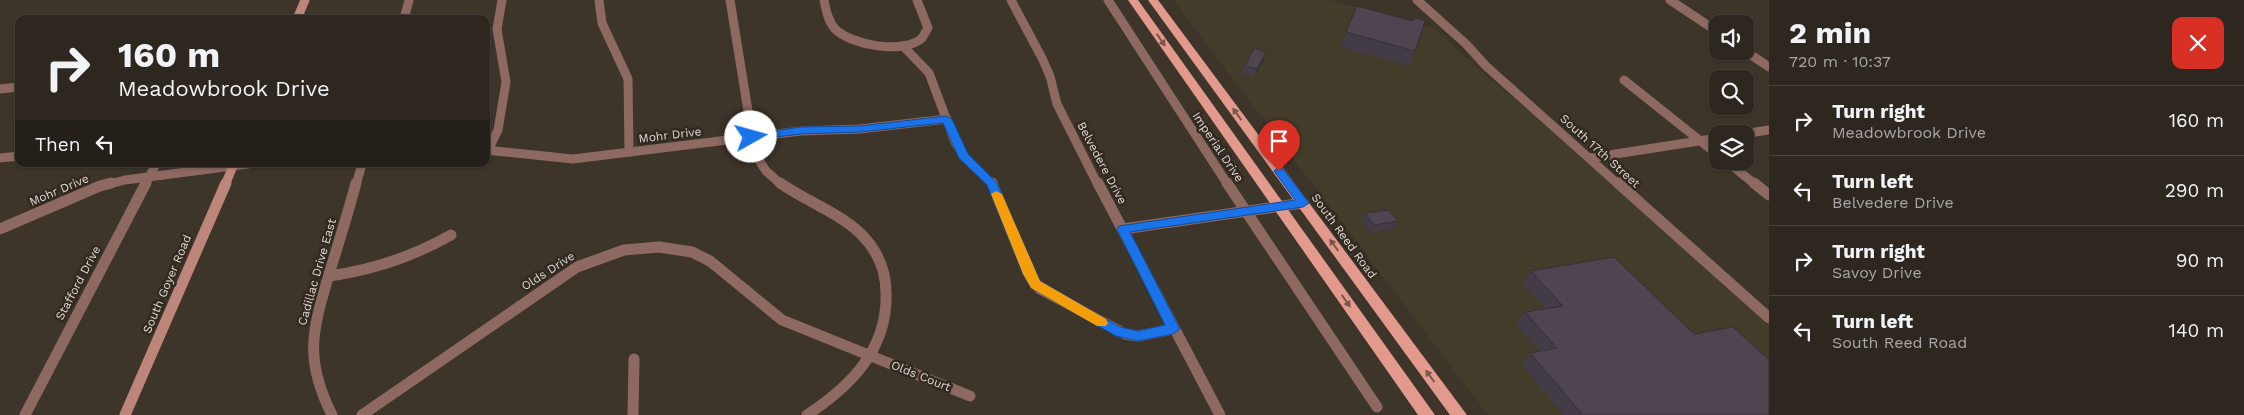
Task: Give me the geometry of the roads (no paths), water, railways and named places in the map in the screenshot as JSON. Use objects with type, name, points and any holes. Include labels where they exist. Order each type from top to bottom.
[{"type":"main road","points":[[1133,0],[1427,415]]},
{"type":"main road","name":"South Reed Road","points":[[1153,0],[1459,415]]},
{"type":"street","points":[[299,15],[306,0]]},
{"type":"street","points":[[405,15],[409,0]]},
{"type":"street","points":[[490,145],[498,130],[506,82],[497,29],[502,0]]},
{"type":"street","points":[[599,0],[601,26],[626,71],[628,79],[629,152]]},
{"type":"street","points":[[730,0],[755,154],[767,173],[780,183],[845,220],[862,235],[876,254],[884,273],[888,303],[884,327],[872,356],[846,386],[807,415]]},
{"type":"street","points":[[824,0],[829,20],[834,28],[843,35],[862,42],[888,47],[903,46],[921,38],[926,32],[928,28],[917,0]]},
{"type":"street","name":"Belvedere Drive","points":[[1011,0],[1042,58],[1061,112],[1173,329],[1220,415]]},
{"type":"street","name":"Imperial Drive","points":[[1108,0],[1377,407]]},
{"type":"street","name":"South 17th Street","points":[[1417,0],[1466,44],[1486,66],[1769,318]]},
{"type":"street","points":[[1670,0],[1709,26]]},
{"type":"street","points":[[903,46],[929,73],[946,119],[963,155],[992,183],[1029,274],[1040,289],[1125,334],[1138,336],[1173,329]]},
{"type":"street","points":[[1754,56],[1769,67]]},
{"type":"street","points":[[1624,80],[1709,148]]},
{"type":"street","points":[[0,89],[15,87]]},
{"type":"street","name":"Mohr Drive","points":[[490,150],[573,159],[801,130],[860,129],[946,119]]},
{"type":"street","points":[[1754,132],[1769,130]]},
{"type":"street","points":[[1590,158],[1709,140]]},
{"type":"street","points":[[0,158],[15,156]]},
{"type":"street","name":"Stafford Drive","points":[[25,415],[154,167]]},
{"type":"street","name":"Mohr Drive","points":[[0,229],[100,186],[220,167]]},
{"type":"street","name":"South Goyer Road","points":[[125,415],[233,167]]},
{"type":"street","name":"Cadillac Drive East","points":[[332,415],[317,384],[312,352],[314,327],[361,167]]},
{"type":"street","points":[[1737,170],[1769,195]]},
{"type":"street","points":[[1123,229],[1303,203]]},
{"type":"street","points":[[329,276],[369,270],[398,262],[427,250],[451,235]]},
{"type":"street","name":"Olds Drive","points":[[362,415],[577,267],[614,253],[644,248],[685,252],[706,259],[734,278],[769,311],[782,320],[872,356]]},
{"type":"street","name":"Olds Court","points":[[872,356],[970,396]]},
{"type":"street","points":[[633,415],[634,359]]}]
